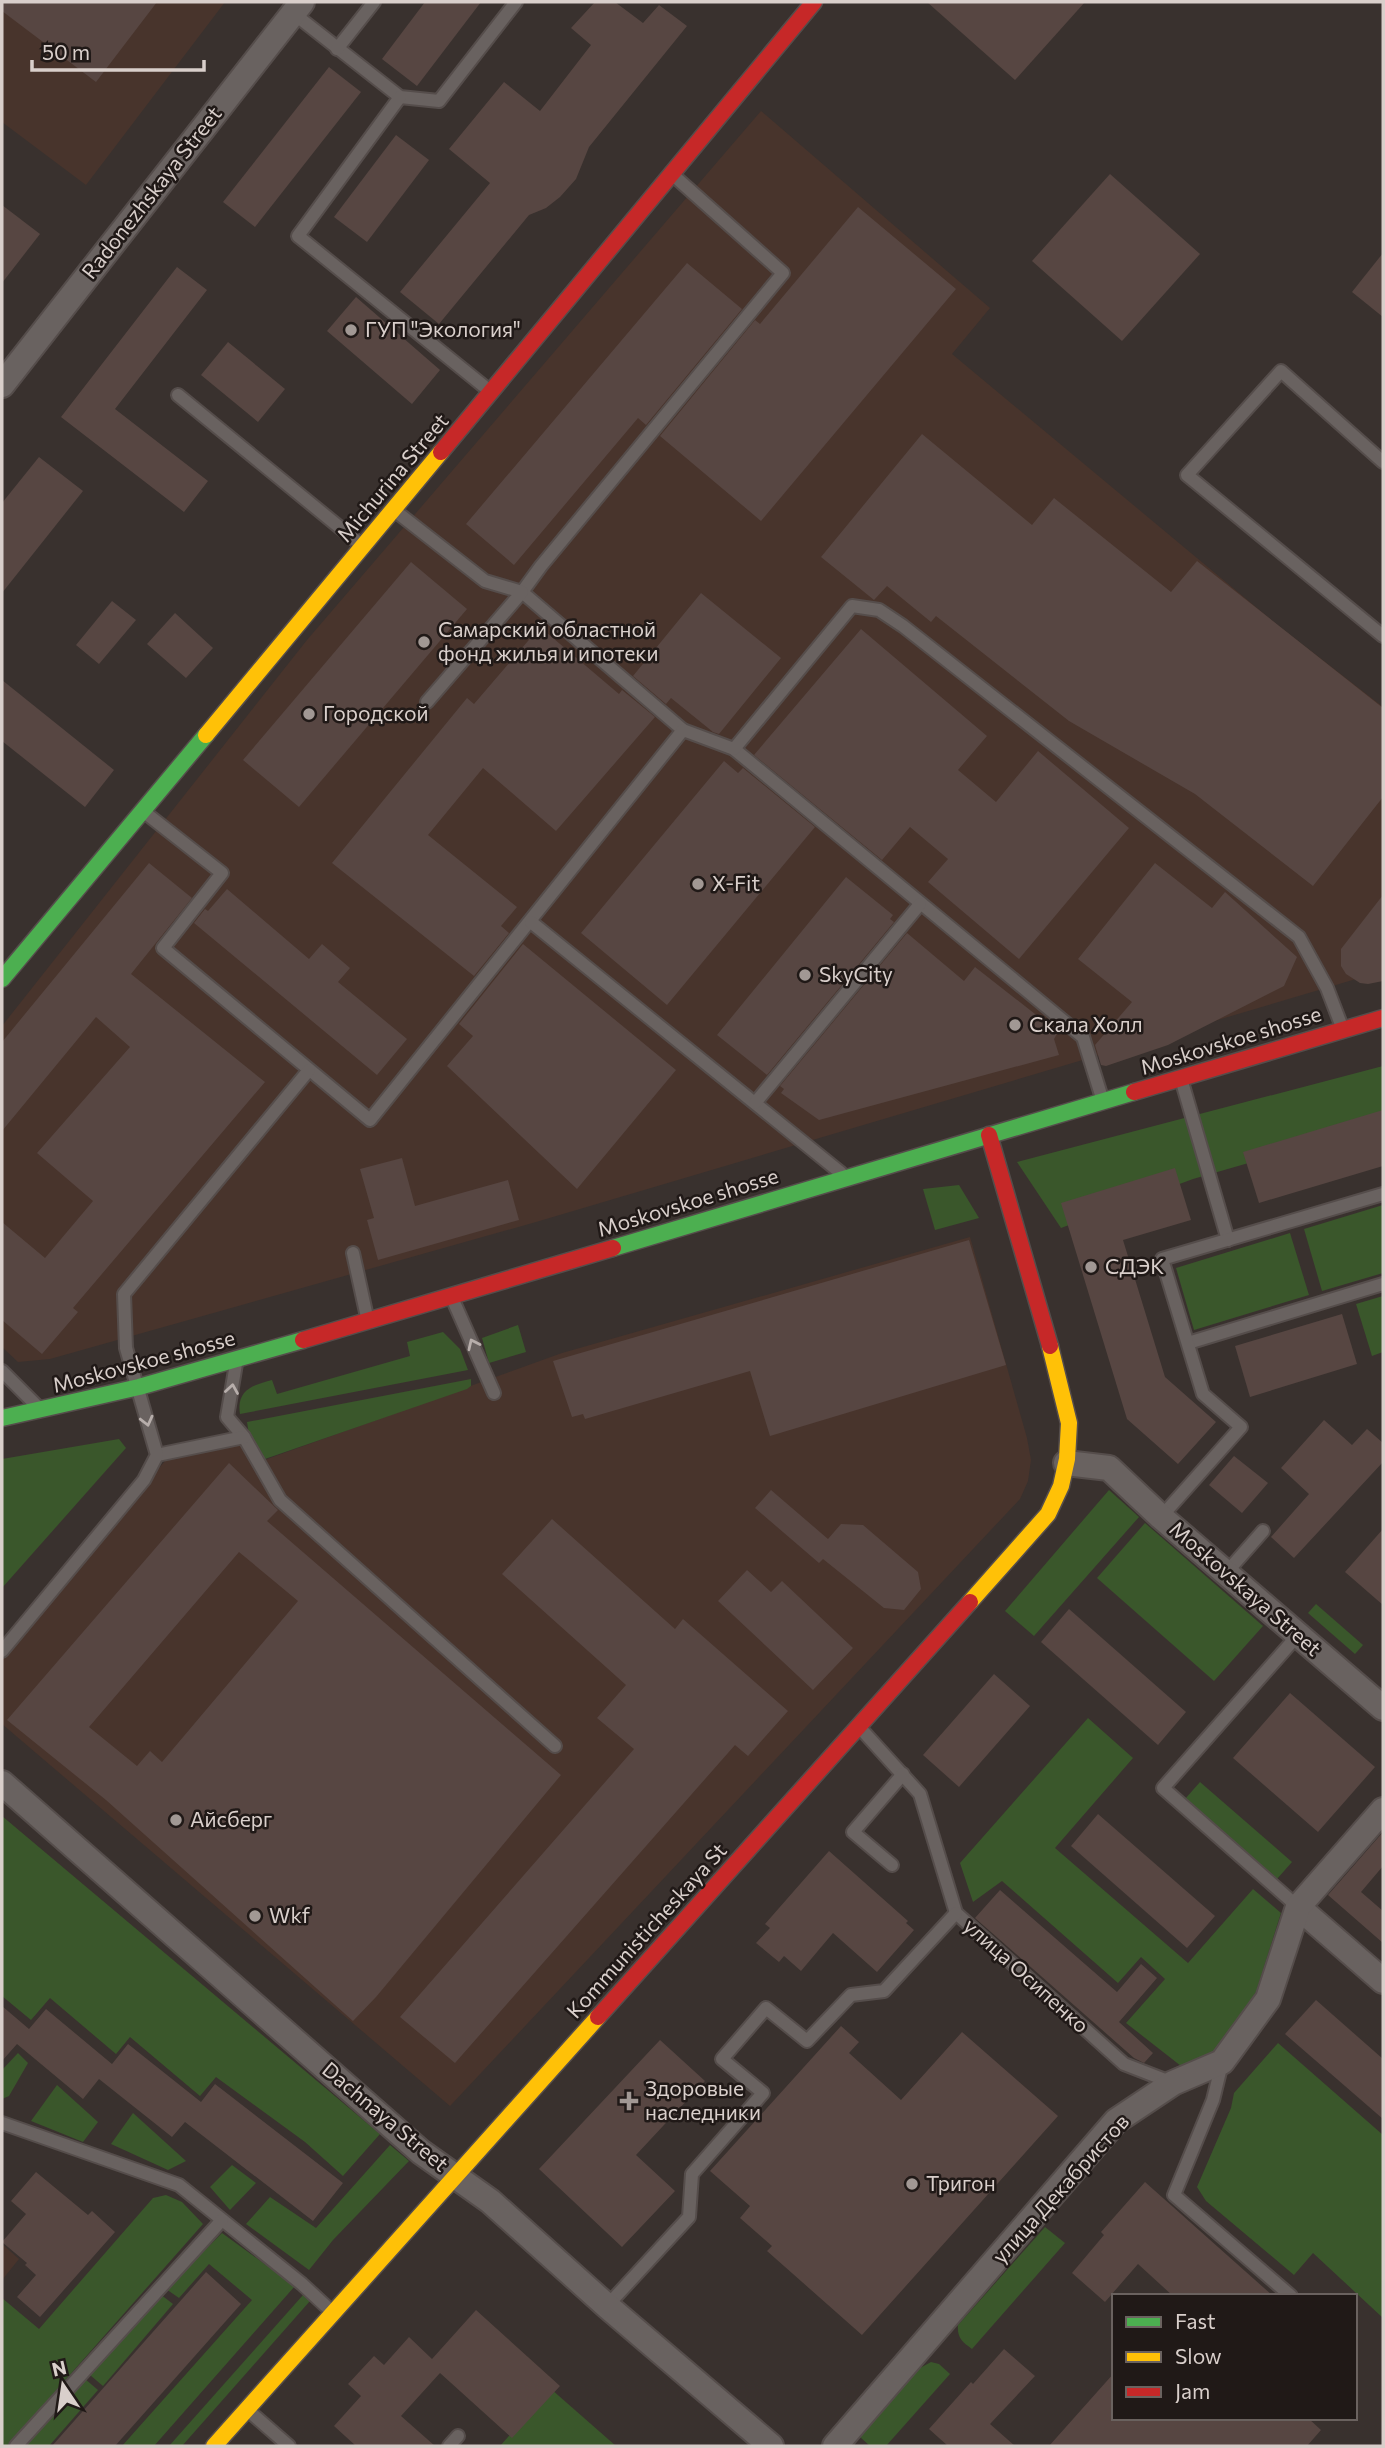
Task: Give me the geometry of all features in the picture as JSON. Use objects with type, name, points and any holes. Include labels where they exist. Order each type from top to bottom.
[{"type":"main road","name":"Michurina Street","points":[[2,979],[814,2]]},
{"type":"main road","name":"Moskovskoe shosse","points":[[2,1418],[139,1387],[236,1360],[1383,1018]]},
{"type":"main road","name":"Kommunisticheskaya St","points":[[214,2446],[1048,1514],[1061,1486],[1069,1423],[1060,1381],[989,1135]]},
{"type":"street","name":"Radonezhskaya Street","points":[[2,385],[298,7]]},
{"type":"street","name":"Moskovskaya Street","points":[[1066,1463],[1110,1468],[1161,1517],[1383,1708]]},
{"type":"street","name":"Dachnaya Street","points":[[2,1783],[421,2152],[490,2201],[607,2306],[771,2446]]},
{"type":"street","points":[[1222,2062],[1268,1999],[1298,1907],[1383,1810]]},
{"type":"street","points":[[1298,1907],[1383,1981]]},
{"type":"street","name":"улица Декабристов","points":[[835,2446],[1116,2121],[1173,2083],[1222,2062]]},
{"type":"lane","points":[[337,49],[374,2]]},
{"type":"lane","points":[[298,7],[337,49],[400,97],[439,101],[516,2]]},
{"type":"lane","points":[[400,97],[299,236],[491,393]]},
{"type":"lane","points":[[427,702],[522,592],[783,273],[673,174]]},
{"type":"lane","points":[[1383,462],[1281,372],[1187,475],[1383,636]]},
{"type":"lane","points":[[178,395],[363,547]]},
{"type":"lane","points":[[394,510],[485,581],[522,592],[683,730],[734,749],[1083,1037],[1103,1101]]},
{"type":"lane","points":[[734,749],[852,606],[879,610],[903,626],[1299,937],[1327,988],[1343,1030]]},
{"type":"lane","points":[[143,811],[222,873],[163,948],[370,1120],[683,730]]},
{"type":"lane","points":[[755,1103],[920,904]]},
{"type":"lane","points":[[531,922],[846,1178]]},
{"type":"lane","points":[[2,1651],[144,1480],[157,1455],[126,1348],[124,1294],[309,1070]]},
{"type":"lane","points":[[1181,1078],[1228,1240]]},
{"type":"lane","points":[[1161,1517],[1241,1427],[1203,1394],[1162,1259],[1383,1194]]},
{"type":"lane","points":[[353,1253],[368,1321]]},
{"type":"lane","points":[[1188,1343],[1383,1284]]},
{"type":"lane","points":[[451,1296],[494,1393]]},
{"type":"lane","points":[[236,1360],[227,1417],[244,1437],[280,1500],[555,1746]]},
{"type":"lane","points":[[2,1371],[42,1410]]},
{"type":"lane","points":[[157,1455],[244,1437]]},
{"type":"lane","points":[[1226,1573],[1263,1531]]},
{"type":"lane","points":[[1298,1635],[1163,1788],[1298,1907]]},
{"type":"lane","name":"улица Осипенко","points":[[858,1726],[920,1794],[956,1913],[1124,2064],[1173,2083]]},
{"type":"lane","points":[[892,1865],[853,1832],[903,1774]]},
{"type":"lane","points":[[607,2306],[689,2217],[692,2174],[763,2093],[722,2059],[757,2018],[766,2008],[807,2041],[851,1994],[884,1991],[956,1913]]},
{"type":"lane","points":[[1222,2062],[1213,2100],[1174,2195],[1289,2294]]},
{"type":"lane","points":[[2,2123],[179,2185],[302,2284],[333,2313]]},
{"type":"lane","points":[[16,2446],[222,2220]]},
{"type":"lane","points":[[247,2410],[289,2446]]},
{"type":"lane","points":[[449,2446],[458,2436]]},
{"type":"shaded area","points":[[2,2],[225,2],[86,185],[2,122]]},
{"type":"shaded area","points":[[761,111],[990,308],[952,354],[1275,623],[1383,707],[1383,971],[536,1222],[50,1359],[18,1362],[2,1347],[2,1026],[307,640]]},
{"type":"shaded area","points":[[970,1237],[1027,1438],[1031,1460],[1028,1481],[1020,1499],[450,2106],[2,1724],[2,1659],[165,1461],[241,1442],[253,1464],[562,1353]]},
{"type":"shaded area","points":[[2,2244],[19,2259],[2,2280]]},
{"type":"green space","points":[[1383,1066],[1383,1124],[1193,1179],[1061,1228],[1017,1162]]},
{"type":"green space","points":[[959,1185],[979,1218],[935,1230],[923,1189]]},
{"type":"green space","points":[[1383,1205],[1383,1273],[1322,1291],[1304,1229]]},
{"type":"green space","points":[[1290,1233],[1309,1295],[1194,1330],[1176,1268]]},
{"type":"green space","points":[[1383,1296],[1383,1352],[1372,1356],[1356,1304]]},
{"type":"green space","points":[[518,1325],[526,1352],[489,1363],[482,1338]]},
{"type":"green space","points":[[443,1332],[460,1349],[468,1370],[240,1414],[239,1406],[243,1394],[258,1384],[272,1380],[277,1394],[410,1356],[407,1342]]},
{"type":"green space","points":[[471,1379],[471,1386],[467,1389],[262,1460],[250,1441],[247,1422]]},
{"type":"green space","points":[[119,1439],[126,1448],[2,1588],[2,1459]]},
{"type":"green space","points":[[1109,1490],[1139,1517],[1034,1636],[1005,1611]]},
{"type":"green space","points":[[1145,1523],[1263,1626],[1214,1681],[1097,1578]]},
{"type":"green space","points":[[1316,1604],[1363,1645],[1355,1654],[1308,1613]]},
{"type":"green space","points":[[1088,1718],[1133,1758],[1055,1848],[1188,1963],[1253,1889],[1281,1913],[1256,1992],[1217,2053],[1181,2066],[1126,2023],[1165,1979],[1141,1957],[1118,1983],[1002,1881],[973,1902],[960,1863]]},
{"type":"green space","points":[[1200,1782],[1292,1862],[1277,1879],[1185,1799]]},
{"type":"green space","points":[[2,1816],[380,2134],[343,2176],[305,2142],[216,2077],[200,2096],[130,2037],[116,2054],[50,1998],[31,2020],[2,1996]]},
{"type":"green space","points":[[1278,2043],[1383,2135],[1383,2318],[1313,2253],[1294,2275],[1206,2201],[1197,2187],[1231,2108],[1234,2093]]},
{"type":"green space","points":[[18,2053],[28,2063],[9,2096],[2,2099],[2,2070]]},
{"type":"green space","points":[[57,2085],[98,2122],[83,2142],[31,2121]]},
{"type":"green space","points":[[133,2113],[186,2161],[168,2170],[111,2144]]},
{"type":"green space","points":[[390,2145],[409,2161],[333,2240],[309,2270],[246,2224],[270,2197],[316,2228]]},
{"type":"green space","points":[[232,2165],[256,2183],[230,2210],[210,2187]]},
{"type":"green space","points":[[166,2195],[182,2202],[203,2224],[7,2446],[2,2446],[2,2298],[39,2329],[153,2198]]},
{"type":"green space","points":[[1045,2227],[1065,2243],[972,2349],[961,2339],[958,2325]]},
{"type":"green space","points":[[222,2233],[295,2286],[154,2446],[122,2446],[252,2300],[209,2264],[179,2298],[166,2289]]},
{"type":"green space","points":[[160,2294],[173,2304],[103,2386],[90,2375]]},
{"type":"green space","points":[[303,2295],[310,2301],[182,2446],[169,2446]]},
{"type":"green space","points":[[931,2362],[939,2364],[950,2374],[886,2446],[870,2446],[860,2437],[920,2368]]},
{"type":"green space","points":[[85,2379],[98,2390],[49,2446],[26,2446]]},
{"type":"green space","points":[[551,2389],[616,2446],[500,2446]]},
{"type":"building","points":[[2,2],[157,2],[96,82],[2,11]]},
{"type":"building","points":[[425,2],[481,2],[417,86],[382,59]]},
{"type":"building","points":[[595,2],[615,2],[643,23],[659,5],[687,26],[589,147],[576,179],[546,208],[529,215],[439,324],[400,292],[490,183],[449,149],[504,82],[540,111],[591,45],[571,28]]},
{"type":"building","points":[[927,2],[1085,2],[1015,80]]},
{"type":"building","points":[[329,67],[361,92],[255,227],[223,202]]},
{"type":"building","points":[[396,135],[429,160],[367,242],[334,217]]},
{"type":"building","points":[[1110,174],[1200,254],[1122,341],[1032,261]]},
{"type":"building","points":[[2,205],[40,234],[2,283]]},
{"type":"building","points":[[858,207],[956,289],[761,521],[660,436],[755,320],[760,324]]},
{"type":"building","points":[[1383,253],[1383,317],[1352,292]]},
{"type":"building","points":[[687,263],[742,309],[646,425],[638,418],[514,565],[466,524]]},
{"type":"building","points":[[177,267],[207,290],[115,409],[208,481],[184,512],[61,417]]},
{"type":"building","points":[[356,297],[440,370],[412,404],[327,331]]},
{"type":"building","points":[[228,342],[285,389],[258,422],[201,375]]},
{"type":"building","points":[[922,434],[1032,525],[1054,498],[1171,592],[1197,561],[1383,708],[1383,797],[1313,886],[1195,794],[1069,721],[936,616],[931,622],[887,586],[874,600],[821,557]]},
{"type":"building","points":[[39,457],[83,491],[2,593],[2,503]]},
{"type":"building","points":[[411,562],[467,609],[299,807],[243,760]]},
{"type":"building","points":[[701,593],[781,658],[719,734],[671,698],[666,704],[633,676]]},
{"type":"building","points":[[112,601],[136,620],[99,664],[76,645]]},
{"type":"building","points":[[175,613],[213,648],[186,678],[147,644]]},
{"type":"building","points":[[540,627],[619,694],[622,690],[655,717],[556,831],[483,768],[428,835],[517,907],[501,926],[509,933],[474,976],[332,863],[467,698],[474,704]]},
{"type":"building","points":[[861,629],[987,736],[958,770],[996,802],[1038,751],[1129,828],[1019,959],[928,882],[948,859],[910,827],[882,860],[754,755]]},
{"type":"building","points":[[2,680],[114,770],[85,807],[2,741]]},
{"type":"building","points":[[724,761],[738,773],[743,768],[815,827],[667,1005],[581,933]]},
{"type":"building","points":[[149,863],[192,898],[131,974],[265,1082],[73,1308],[78,1312],[42,1354],[2,1320],[2,1222],[45,1258],[93,1201],[37,1153],[130,1047],[96,1017],[2,1131],[2,1042]]},
{"type":"building","points":[[1155,863],[1212,908],[1225,892],[1297,957],[1284,986],[1168,1045],[1106,1066],[1101,1065],[1095,1045],[1132,1002],[1078,959]]},
{"type":"building","name":"SkyCity","points":[[846,877],[893,915],[890,919],[894,922],[767,1075],[717,1035]]},
{"type":"building","points":[[227,889],[309,959],[322,944],[350,968],[338,982],[407,1039],[377,1075],[194,923]]},
{"type":"building","points":[[1383,895],[1383,981],[1360,983],[1346,974],[1341,966],[1341,949]]},
{"type":"building","points":[[907,933],[964,981],[975,967],[1058,1032],[1054,1039],[1059,1055],[819,1120],[781,1093],[784,1089],[780,1086]]},
{"type":"building","points":[[523,944],[676,1070],[577,1189],[447,1066],[473,1036],[459,1024]]},
{"type":"building","points":[[1383,1110],[1383,1166],[1259,1203],[1243,1152]]},
{"type":"building","points":[[402,1158],[415,1206],[508,1180],[519,1220],[378,1260],[367,1220],[374,1218],[360,1169]]},
{"type":"building","points":[[1175,1168],[1191,1220],[1123,1240],[1165,1377],[1216,1422],[1178,1464],[1127,1419],[1061,1203]]},
{"type":"building","points":[[969,1240],[1006,1365],[770,1436],[750,1371],[585,1419],[583,1414],[572,1417],[553,1361]]},
{"type":"building","points":[[1342,1314],[1357,1364],[1250,1397],[1235,1346]]},
{"type":"building","points":[[1324,1420],[1352,1445],[1367,1429],[1383,1443],[1383,1462],[1294,1558],[1271,1537],[1309,1494],[1281,1468]]},
{"type":"building","points":[[1234,1456],[1268,1483],[1242,1513],[1209,1485]]},
{"type":"building","points":[[229,1463],[278,1510],[267,1521],[561,1775],[353,2021],[106,1800],[7,1720]],"holes":[[[239,1552],[298,1601],[162,1762],[150,1751],[137,1766],[89,1727]]]},
{"type":"building","points":[[771,1490],[828,1539],[841,1524],[863,1525],[918,1572],[921,1589],[904,1610],[884,1608],[823,1559],[819,1563],[755,1508]]},
{"type":"building","points":[[552,1519],[675,1629],[683,1619],[788,1711],[748,1756],[735,1745],[455,2063],[400,2017],[634,1749],[597,1718],[626,1685],[502,1574]]},
{"type":"building","points":[[1383,1529],[1383,1605],[1345,1572]]},
{"type":"building","points":[[747,1570],[771,1592],[782,1581],[853,1648],[813,1690],[718,1601]]},
{"type":"building","points":[[1069,1609],[1186,1712],[1158,1745],[1041,1642]]},
{"type":"building","points":[[994,1674],[1030,1706],[959,1787],[923,1755]]},
{"type":"building","points":[[1290,1693],[1375,1767],[1318,1832],[1233,1758]]},
{"type":"building","points":[[1098,1814],[1215,1916],[1187,1948],[1071,1846]]},
{"type":"building","points":[[1383,1832],[1383,1866],[1361,1892],[1383,1911],[1383,1943],[1328,1895]]},
{"type":"building","points":[[829,1851],[908,1921],[906,1923],[914,1930],[877,1972],[833,1933],[801,1971],[784,1956],[779,1962],[756,1943],[770,1928],[765,1924]]},
{"type":"building","points":[[1000,1890],[1117,1992],[1141,1964],[1157,1978],[1119,2022],[1153,2053],[1144,2063],[1134,2058],[975,1918]]},
{"type":"building","points":[[1316,2000],[1383,2059],[1383,2119],[1285,2034]]},
{"type":"building","points":[[2,2006],[29,2029],[46,2009],[112,2064],[128,2044],[201,2102],[215,2084],[343,2183],[313,2221],[185,2122],[172,2137],[99,2079],[83,2099],[17,2044],[2,2061]]},
{"type":"building","name":"Тригон","points":[[841,2026],[859,2042],[849,2053],[901,2100],[962,2032],[1058,2116],[862,2335],[767,2251],[772,2246],[740,2218],[750,2206],[710,2171]]},
{"type":"building","points":[[660,2040],[705,2081],[636,2155],[675,2191],[622,2247],[539,2169]]},
{"type":"building","points":[[36,2172],[88,2215],[92,2211],[115,2232],[40,2317],[17,2297],[36,2275],[25,2265],[27,2263],[2,2242],[26,2214],[11,2201]]},
{"type":"building","points":[[1145,2182],[1271,2294],[1171,2294],[1138,2264],[1105,2302],[1072,2273],[1104,2235],[1101,2232]]},
{"type":"building","points":[[206,2272],[241,2304],[115,2446],[52,2446]]},
{"type":"building","points":[[476,2310],[560,2386],[512,2438],[440,2373],[401,2416],[435,2446],[356,2446],[334,2426],[361,2396],[348,2384],[374,2356],[384,2365],[409,2337],[432,2359]]},
{"type":"building","points":[[1004,2349],[1035,2376],[990,2424],[1015,2446],[948,2446],[929,2429]]},
{"type":"building","points":[[1112,2375],[1112,2420],[1310,2420],[1321,2430],[1307,2446],[1049,2446]]},
{"type":"traffic: fast","points":[[2,979],[206,735]]},
{"type":"traffic: fast","points":[[613,1248],[1134,1092]]},
{"type":"traffic: fast","points":[[2,1418],[139,1387],[303,1340]]},
{"type":"traffic: slow","points":[[206,735],[441,452]]},
{"type":"traffic: slow","points":[[970,1602],[1048,1514],[1061,1486],[1067,1459],[1069,1423],[1050,1346]]},
{"type":"traffic: slow","points":[[214,2446],[598,2017]]},
{"type":"traffic: jam","points":[[441,452],[814,2]]},
{"type":"traffic: jam","points":[[1134,1092],[1383,1018]]},
{"type":"traffic: jam","points":[[989,1135],[1050,1346]]},
{"type":"traffic: jam","points":[[303,1340],[613,1248]]},
{"type":"traffic: jam","points":[[598,2017],[970,1602]]},
{"type":"place","name":"ГУП \"Экология\"","points":[[351,330]]},
{"type":"place","name":"Самарский областной фонд жилья и ипотеки","points":[[424,642]]},
{"type":"place","name":"Городской","points":[[309,714]]},
{"type":"place","name":"X-Fit","points":[[698,884]]},
{"type":"place","name":"SkyCity","points":[[805,975]]},
{"type":"place","name":"Скала Холл","points":[[1015,1025]]},
{"type":"place","name":"СДЭК","points":[[1091,1267]]},
{"type":"place","name":"Айсберг","points":[[176,1820]]},
{"type":"place","name":"Wkf","points":[[255,1916]]},
{"type":"place","name":"Здоровые наследники","points":[[629,2101]]},
{"type":"place","name":"Тригон","points":[[912,2184]]}]
